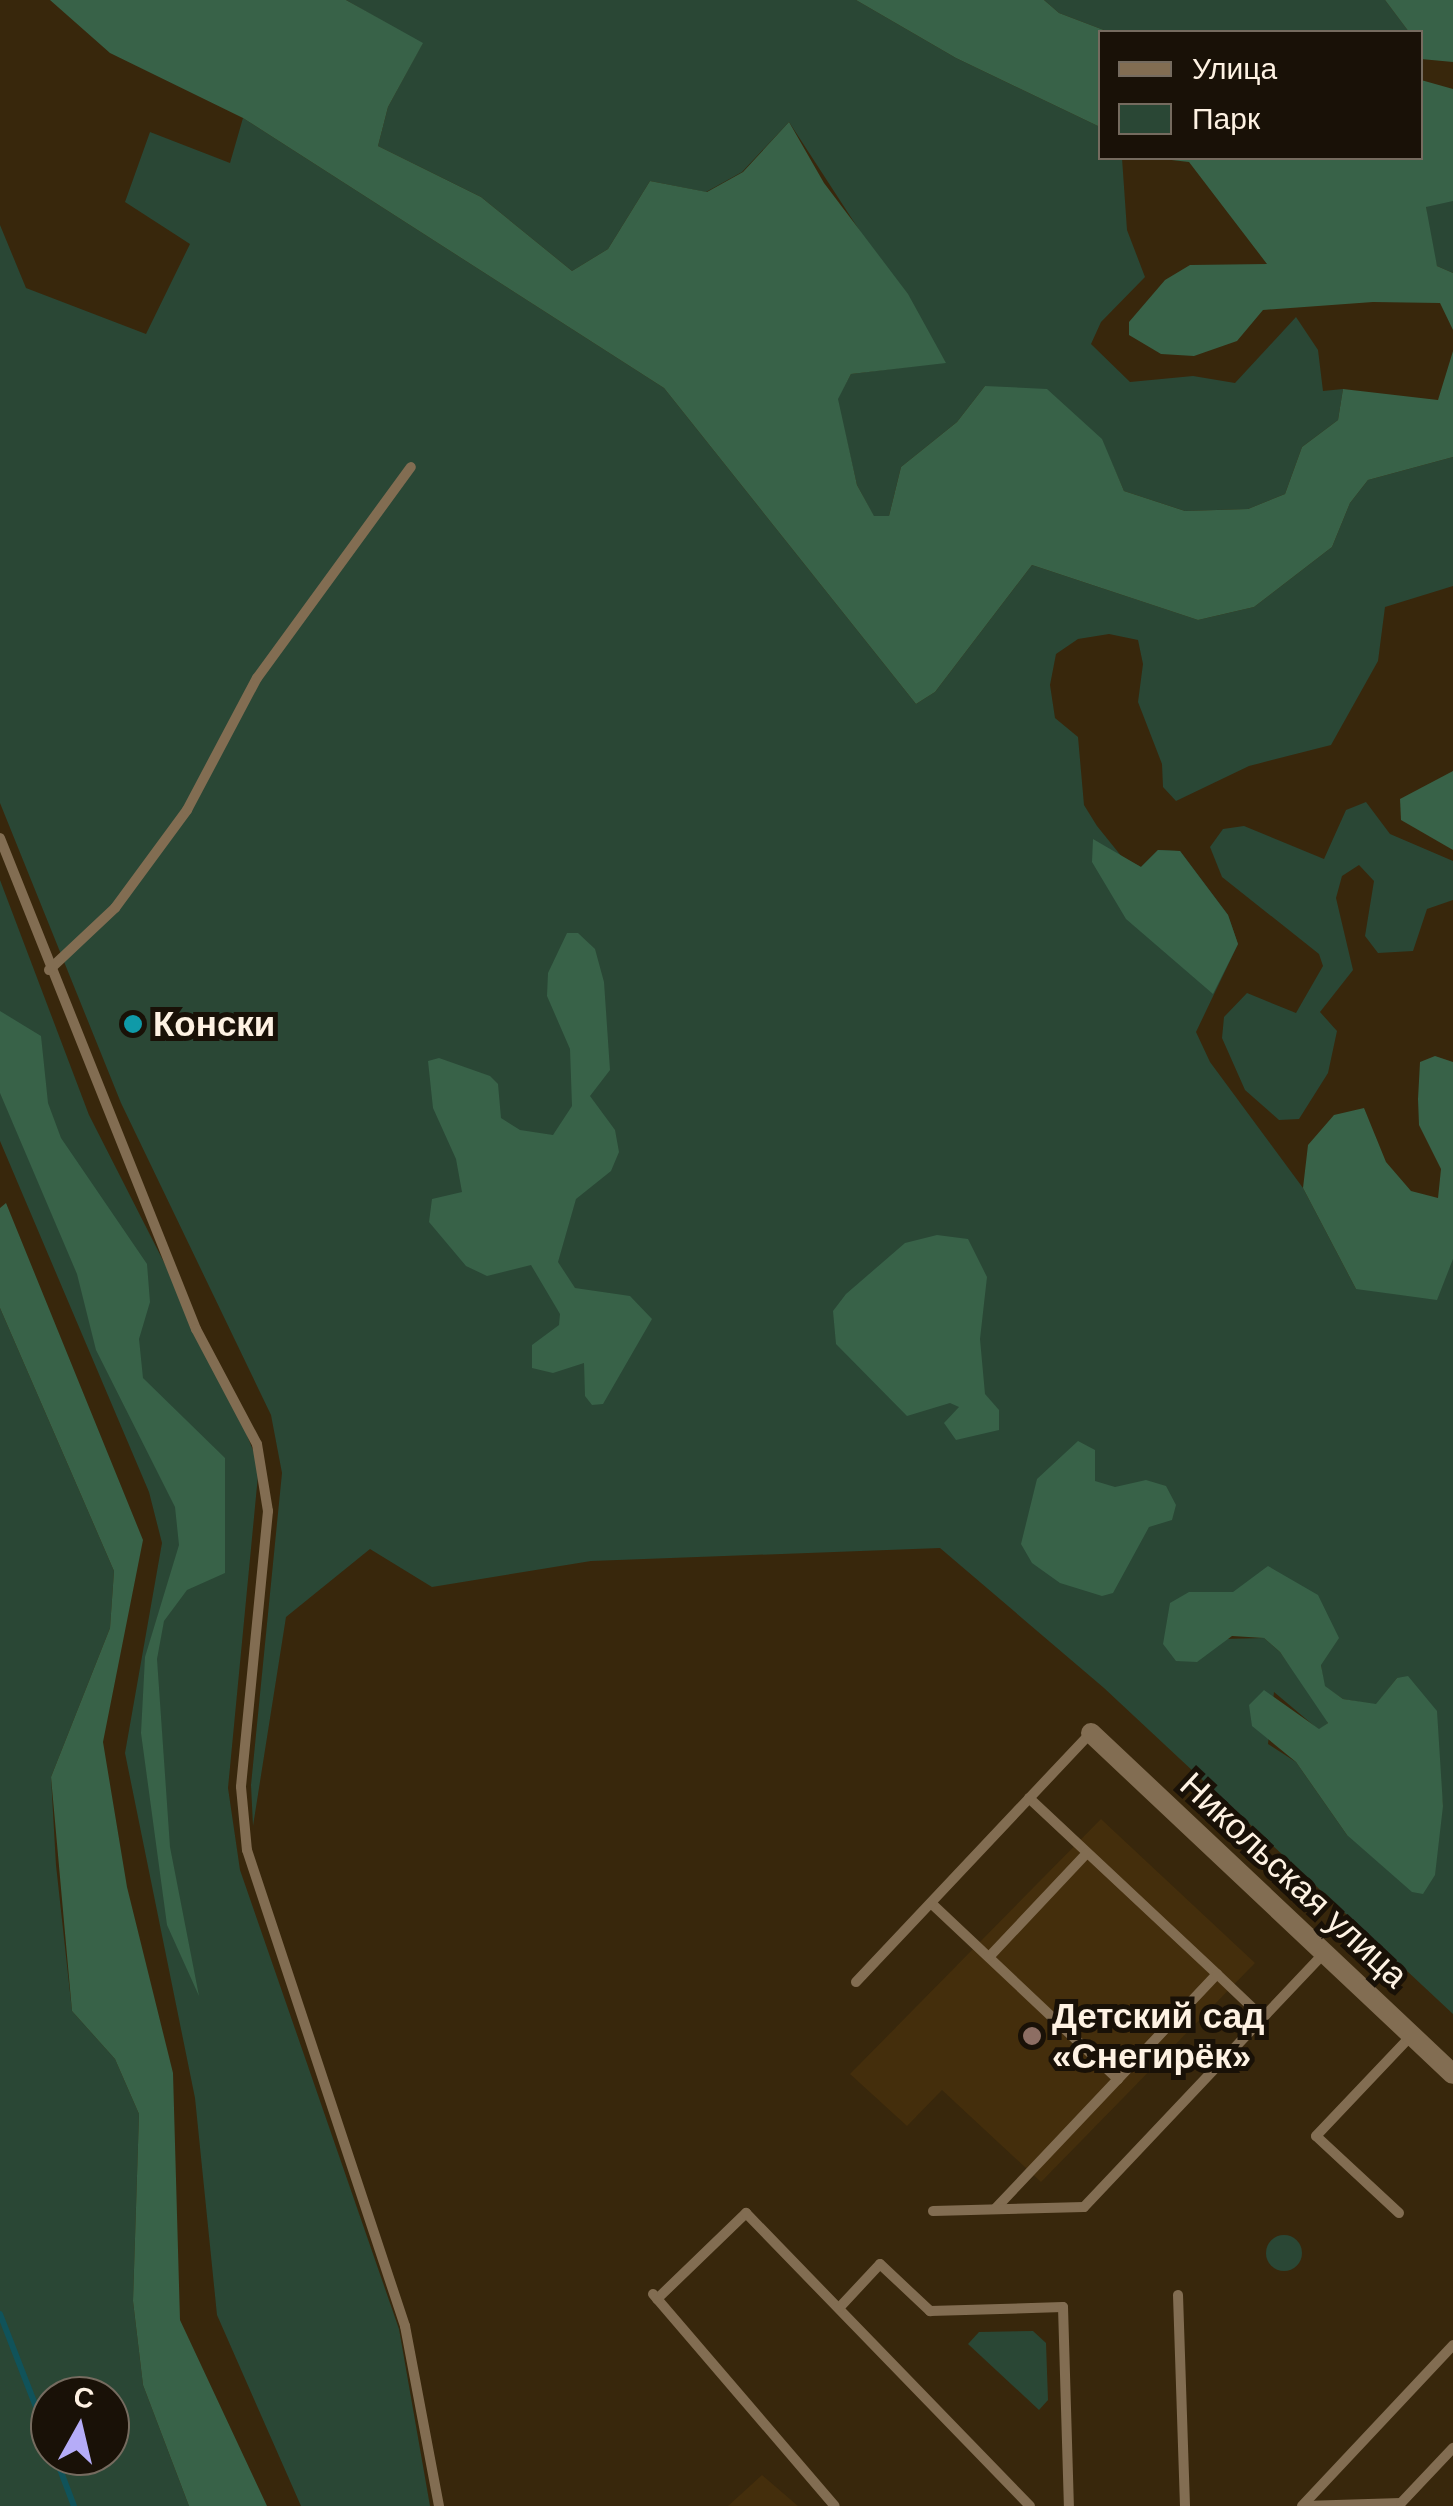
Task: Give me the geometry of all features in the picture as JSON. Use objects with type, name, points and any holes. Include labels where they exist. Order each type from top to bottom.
[{"type":"street","name":"Никольская улица","points":[[1091,1733],[1453,2074]]},
{"type":"lane","points":[[49,970],[115,908],[186,810],[257,678],[410,466]]},
{"type":"lane","points":[[0,838],[49,970],[196,1329],[256,1444],[268,1510],[240,1787],[248,1850],[405,2326],[439,2506]]},
{"type":"lane","points":[[856,1982],[1091,1733]]},
{"type":"lane","points":[[1030,1798],[1263,2018]]},
{"type":"lane","points":[[989,1957],[1088,1852]]},
{"type":"lane","points":[[930,1903],[1118,2079]]},
{"type":"lane","points":[[933,2212],[1084,2207],[1325,1952]]},
{"type":"lane","points":[[995,2210],[1217,1974]]},
{"type":"lane","points":[[1399,2214],[1316,2136],[1412,2035]]},
{"type":"lane","points":[[834,2506],[654,2296],[746,2213],[1030,2506]]},
{"type":"lane","points":[[838,2308],[880,2264],[930,2311],[1063,2307],[1069,2506]]},
{"type":"lane","points":[[1178,2296],[1185,2506]]},
{"type":"lane","points":[[1303,2506],[1453,2346]]},
{"type":"lane","points":[[1303,2506],[1401,2503],[1453,2448]]},
{"type":"shaded area","name":"Детский сад «Снегирёк»","points":[[1101,1819],[1255,1963],[1041,2182],[942,2090],[907,2126],[850,2074]]},
{"type":"shaded area","points":[[762,2475],[798,2506],[728,2506]]},
{"type":"green space","points":[[50,0],[346,0],[423,43],[388,107],[378,146],[481,197],[572,271],[608,249],[650,181],[707,192],[743,172],[789,122],[824,183],[908,294],[946,363],[851,374],[838,399],[857,485],[874,516],[889,516],[901,467],[957,422],[985,386],[1047,389],[1102,439],[1124,491],[1185,511],[1248,509],[1285,494],[1302,447],[1338,420],[1343,389],[1438,400],[1453,351],[1453,457],[1368,480],[1350,503],[1332,547],[1254,607],[1198,620],[1032,565],[935,692],[916,704],[664,388],[243,118],[110,53]]},
{"type":"green space","points":[[346,0],[856,0],[956,58],[1098,126],[1098,160],[1122,160],[1127,230],[1145,277],[1101,322],[1091,344],[1130,382],[1193,376],[1235,383],[1296,317],[1318,350],[1323,391],[1343,389],[1338,420],[1302,447],[1285,494],[1248,509],[1185,511],[1124,491],[1101,439],[985,386],[957,422],[901,467],[889,516],[874,517],[857,485],[837,399],[851,374],[945,362],[789,122],[742,172],[706,192],[650,181],[608,249],[572,271],[481,197],[378,146],[388,107],[422,44]]},
{"type":"green space","points":[[856,0],[1044,0],[1059,13],[1104,30],[1098,30],[1098,126],[956,58]]},
{"type":"green space","points":[[1044,0],[1385,0],[1408,30],[1104,30],[1059,13]]},
{"type":"green space","points":[[1385,0],[1453,0],[1453,62],[1423,59],[1423,30],[1408,30]]},
{"type":"green space","points":[[1423,81],[1453,89],[1453,201],[1426,207],[1437,266],[1453,273],[1453,330],[1440,303],[1373,302],[1263,310],[1237,341],[1194,356],[1161,354],[1129,335],[1129,322],[1165,280],[1190,265],[1267,264],[1189,162],[1172,160],[1423,160]]},
{"type":"green space","points":[[243,118],[664,388],[916,704],[935,692],[1032,565],[1198,620],[1254,607],[1332,547],[1350,503],[1368,480],[1453,457],[1453,586],[1385,607],[1378,661],[1331,745],[1249,766],[1176,801],[1163,787],[1162,764],[1138,702],[1143,664],[1138,640],[1109,634],[1078,639],[1056,654],[1050,685],[1055,718],[1078,737],[1084,805],[1097,826],[1122,857],[1141,867],[1158,850],[1180,851],[1228,915],[1238,944],[1196,1032],[1210,1062],[1303,1188],[1356,1289],[1453,1259],[1453,2014],[1104,1688],[940,1548],[591,1561],[432,1587],[370,1549],[286,1617],[253,1826],[251,1785],[282,1473],[271,1415],[121,1103],[0,803],[0,225],[26,288],[146,334],[190,244],[125,202],[150,132],[230,163]],"holes":[[[1189,1592],[1233,1593],[1321,1665],[1324,1686],[1343,1699],[1376,1705],[1397,1678],[1438,1766],[1443,1806],[1347,1835],[1296,1762],[1268,1744],[1274,1692],[1319,1730],[1328,1723],[1325,1714],[1280,1652],[1264,1638],[1221,1639]]]},
{"type":"green space","points":[[1448,197],[1453,201],[1453,273],[1437,266],[1427,238],[1426,206]]},
{"type":"green space","points":[[1453,771],[1453,850],[1401,820],[1400,799]]},
{"type":"green space","points":[[1366,802],[1390,834],[1453,861],[1453,900],[1427,909],[1413,951],[1378,953],[1365,936],[1374,881],[1359,865],[1342,876],[1336,898],[1353,970],[1320,1012],[1337,1031],[1328,1073],[1299,1119],[1279,1120],[1245,1090],[1222,1038],[1224,1017],[1247,993],[1296,1013],[1323,966],[1319,954],[1222,877],[1210,847],[1223,829],[1244,826],[1324,859],[1346,810]]},
{"type":"green space","points":[[1093,839],[1141,867],[1158,850],[1180,851],[1228,915],[1238,944],[1213,994],[1126,919],[1092,862]]},
{"type":"green space","points":[[0,880],[89,1115],[227,1386],[259,1465],[228,1788],[240,1870],[399,2329],[430,2506],[301,2506],[217,2315],[195,2098],[125,1753],[162,1543],[149,1492],[0,1141]]},
{"type":"green space","points":[[567,933],[578,933],[595,949],[604,982],[610,1070],[590,1096],[615,1130],[619,1152],[611,1171],[576,1199],[558,1262],[575,1288],[630,1296],[652,1319],[603,1404],[592,1405],[585,1396],[584,1363],[553,1373],[532,1368],[532,1345],[559,1325],[560,1314],[531,1265],[487,1276],[466,1266],[429,1222],[432,1199],[462,1192],[456,1159],[433,1108],[428,1061],[439,1058],[490,1076],[498,1084],[501,1118],[520,1130],[553,1135],[572,1106],[570,1049],[547,996],[548,973]]},
{"type":"green space","points":[[0,1011],[41,1036],[48,1103],[61,1138],[147,1264],[150,1302],[139,1339],[143,1378],[225,1458],[225,1573],[187,1590],[164,1621],[157,1659],[170,1847],[199,1996],[167,1925],[141,1733],[145,1657],[179,1545],[175,1507],[96,1350],[77,1274],[0,1093]]},
{"type":"green space","points":[[1435,1056],[1453,1062],[1453,1259],[1437,1300],[1356,1289],[1303,1188],[1308,1145],[1334,1115],[1364,1108],[1386,1162],[1411,1191],[1438,1198],[1441,1169],[1419,1125],[1418,1099],[1420,1062]]},
{"type":"green space","points":[[6,1203],[143,1540],[103,1742],[127,1887],[173,2073],[180,2320],[267,2506],[189,2506],[143,2385],[133,2301],[139,2114],[115,2059],[72,2011],[51,1777],[110,1628],[114,1571],[0,1308],[0,1208]]},
{"type":"green space","points":[[937,1235],[968,1239],[987,1277],[980,1339],[985,1394],[999,1410],[999,1430],[956,1440],[944,1423],[959,1407],[950,1403],[907,1416],[836,1344],[833,1311],[846,1294],[905,1243]]},
{"type":"green space","points":[[0,1308],[114,1571],[110,1628],[51,1777],[56,1865],[72,2011],[115,2059],[139,2114],[133,2301],[143,2385],[189,2506],[0,2506]]},
{"type":"green space","points":[[1078,1441],[1095,1450],[1095,1481],[1115,1487],[1146,1480],[1166,1486],[1176,1505],[1172,1520],[1149,1527],[1113,1593],[1102,1596],[1060,1583],[1032,1563],[1021,1544],[1037,1479]]},
{"type":"green space","points":[[1268,1566],[1318,1595],[1339,1638],[1321,1665],[1325,1686],[1343,1699],[1376,1704],[1397,1678],[1408,1676],[1437,1711],[1443,1806],[1435,1875],[1423,1894],[1412,1892],[1347,1835],[1296,1762],[1252,1726],[1249,1705],[1264,1690],[1319,1729],[1328,1723],[1280,1652],[1264,1638],[1232,1636],[1197,1662],[1176,1661],[1163,1644],[1170,1603],[1189,1592],[1233,1592]]},
{"type":"green space","points":[[1284,2235],[1297,2240],[1302,2253],[1297,2266],[1284,2271],[1271,2266],[1266,2253],[1271,2240]]},
{"type":"green space","points":[[1033,2331],[1046,2343],[1048,2400],[1039,2410],[968,2344],[979,2332]]},
{"type":"waterway","points":[[0,2314],[30,2391]]},
{"type":"waterway","points":[[63,2476],[74,2506]]},
{"type":"place","name":"Конски","points":[[133,1024]]},
{"type":"place","name":"Детский сад «Снегирёк»","points":[[1032,2036]]}]
